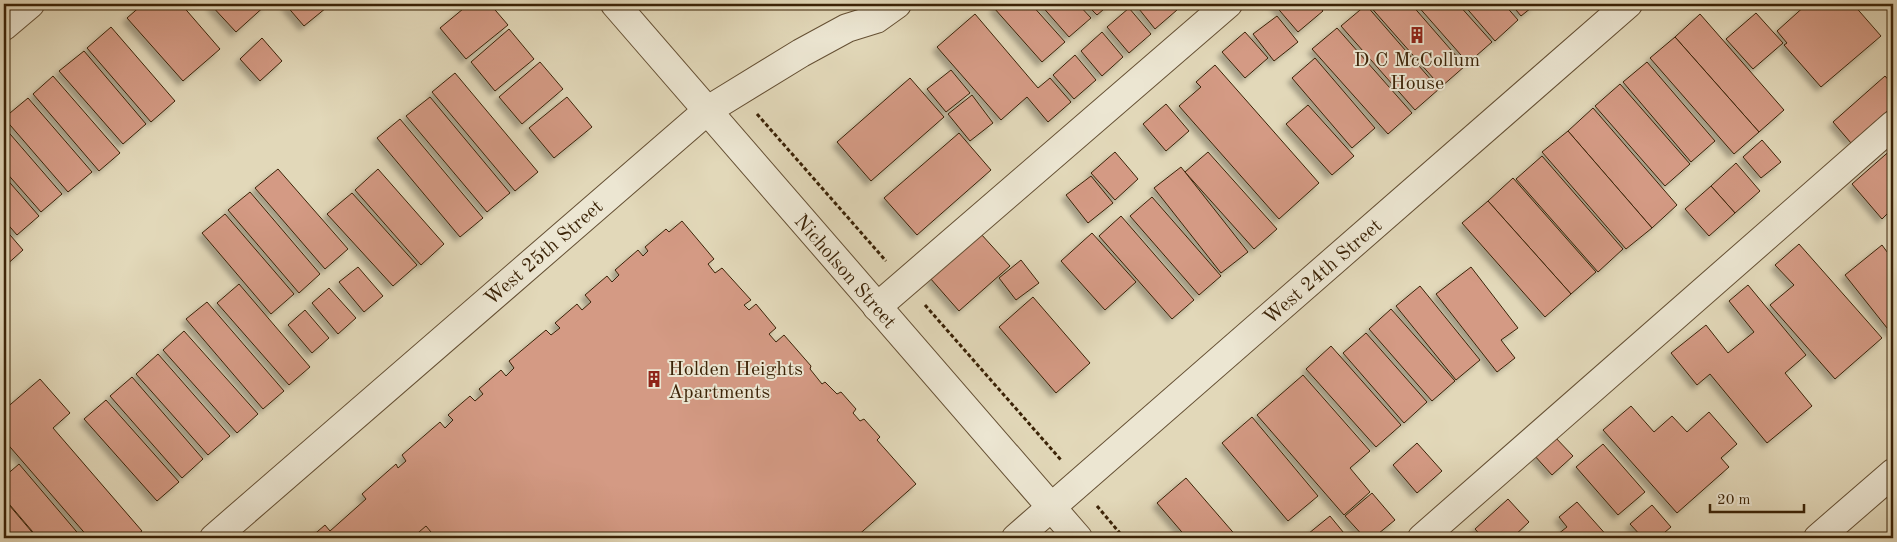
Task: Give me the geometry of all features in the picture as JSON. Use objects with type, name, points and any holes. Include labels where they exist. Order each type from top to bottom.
[{"type":"street","points":[[4,26],[30,4]]},
{"type":"street","name":"Nicholson Street","points":[[615,4],[1078,538]]},
{"type":"street","name":"West 25th Street","points":[[214,538],[708,110],[802,53],[847,28],[876,19],[897,4]]},
{"type":"street","points":[[877,307],[1228,4]]},
{"type":"street","name":"West 24th Street","points":[[1016,538],[1628,4]]},
{"type":"street","points":[[1422,538],[1893,125]]},
{"type":"street","points":[[1818,538],[1893,473]]},
{"type":"path","points":[[756,113],[889,264]]},
{"type":"path","points":[[924,304],[1065,466]]},
{"type":"path","points":[[1094,502],[1124,538]]},
{"type":"building","points":[[143,4],[181,4],[220,49],[183,81],[127,18]]},
{"type":"building","points":[[210,4],[267,4],[236,32]]},
{"type":"building","points":[[285,4],[322,4],[326,8],[304,26]]},
{"type":"building","points":[[469,4],[490,4],[508,25],[466,59],[440,28]]},
{"type":"building","points":[[998,4],[1031,4],[1065,42],[1042,62],[994,8]]},
{"type":"building","points":[[1040,4],[1078,4],[1091,18],[1069,37]]},
{"type":"building","points":[[1086,4],[1110,4],[1097,15]]},
{"type":"building","points":[[1135,4],[1172,4],[1177,10],[1155,29]]},
{"type":"building","points":[[1274,4],[1317,4],[1323,11],[1298,32]]},
{"type":"building","name":"D C McCollum House","points":[[1368,4],[1411,4],[1465,66],[1441,87]]},
{"type":"building","points":[[1416,4],[1458,4],[1492,42],[1468,63]]},
{"type":"building","points":[[1463,4],[1504,4],[1518,20],[1495,41]]},
{"type":"building","points":[[1511,4],[1536,4],[1521,16]]},
{"type":"building","points":[[1807,4],[1853,4],[1881,36],[1821,87],[1784,45],[1787,43],[1777,31]]},
{"type":"building","points":[[1366,5],[1439,89],[1415,110],[1341,26]]},
{"type":"building","points":[[1129,8],[1151,34],[1129,53],[1107,27]]},
{"type":"building","points":[[1756,13],[1783,43],[1753,69],[1726,39]]},
{"type":"building","points":[[975,14],[1038,88],[1050,78],[1071,102],[1048,122],[1027,97],[1001,120],[937,47]]},
{"type":"building","points":[[1700,14],[1784,110],[1759,132],[1675,37]]},
{"type":"building","points":[[1277,16],[1298,42],[1274,61],[1253,34]]},
{"type":"building","points":[[111,27],[175,101],[151,122],[87,48]]},
{"type":"building","points":[[1337,28],[1412,113],[1388,134],[1312,49]]},
{"type":"building","points":[[509,29],[534,59],[495,91],[471,62]]},
{"type":"building","points":[[1102,32],[1123,57],[1102,76],[1081,51]]},
{"type":"building","points":[[1245,32],[1268,58],[1245,78],[1222,52]]},
{"type":"building","points":[[1675,37],[1759,132],[1734,154],[1650,58]]},
{"type":"building","points":[[262,38],[282,61],[260,81],[240,59]]},
{"type":"building","points":[[84,51],[146,124],[123,144],[59,71]]},
{"type":"building","points":[[1075,55],[1096,80],[1074,99],[1053,75]]},
{"type":"building","points":[[1315,58],[1375,128],[1352,148],[1292,78]]},
{"type":"building","points":[[540,62],[563,89],[522,124],[499,97]]},
{"type":"building","points":[[1647,62],[1715,141],[1691,162],[1623,82]]},
{"type":"building","points":[[1215,65],[1319,183],[1279,219],[1179,106],[1201,87],[1196,82]]},
{"type":"building","points":[[951,70],[970,93],[946,112],[927,89]]},
{"type":"building","points":[[455,73],[538,172],[515,191],[432,92]]},
{"type":"building","points":[[53,76],[120,153],[99,171],[33,94]]},
{"type":"building","points":[[1885,76],[1893,85],[1893,106],[1851,143],[1833,122]]},
{"type":"building","points":[[910,78],[944,117],[871,181],[837,142]]},
{"type":"building","points":[[1620,84],[1690,164],[1665,186],[1595,106]]},
{"type":"building","points":[[972,95],[993,123],[970,141],[948,114]]},
{"type":"building","points":[[430,97],[510,193],[487,212],[406,116]]},
{"type":"building","points":[[567,97],[592,127],[554,158],[529,128]]},
{"type":"building","points":[[28,98],[92,172],[68,192],[4,118]]},
{"type":"building","points":[[1166,104],[1189,131],[1166,151],[1143,124]]},
{"type":"building","points":[[1308,105],[1354,156],[1332,175],[1286,124]]},
{"type":"building","points":[[1593,108],[1677,205],[1652,228],[1568,131]]},
{"type":"building","points":[[400,119],[483,218],[460,237],[377,138]]},
{"type":"building","points":[[4,127],[62,194],[41,212],[4,170]]},
{"type":"building","points":[[1568,131],[1652,228],[1626,249],[1542,152]]},
{"type":"building","points":[[959,133],[991,170],[917,235],[884,198]]},
{"type":"building","points":[[1762,140],[1781,162],[1761,178],[1743,157]]},
{"type":"building","points":[[1893,148],[1893,208],[1882,219],[1852,184]]},
{"type":"building","points":[[1115,152],[1138,179],[1115,200],[1091,173]]},
{"type":"building","points":[[1208,152],[1277,229],[1254,249],[1185,172]]},
{"type":"building","points":[[1542,156],[1623,249],[1598,272],[1516,179]]},
{"type":"building","points":[[1736,163],[1760,191],[1735,213],[1711,186]]},
{"type":"building","points":[[1181,167],[1248,252],[1221,273],[1154,188]]},
{"type":"building","points":[[278,169],[348,249],[325,269],[255,188]]},
{"type":"building","points":[[378,169],[444,244],[421,265],[355,190]]},
{"type":"building","points":[[4,176],[39,216],[17,235],[4,220]]},
{"type":"building","points":[[1091,176],[1113,203],[1088,223],[1066,195]]},
{"type":"building","points":[[1513,178],[1596,272],[1571,294],[1488,201]]},
{"type":"building","points":[[1711,186],[1735,213],[1709,236],[1685,209]]},
{"type":"building","points":[[250,192],[320,274],[299,293],[228,210]]},
{"type":"building","points":[[352,193],[417,265],[393,286],[327,214]]},
{"type":"building","points":[[1152,197],[1221,276],[1199,295],[1130,216]]},
{"type":"building","points":[[1488,201],[1571,294],[1545,317],[1462,223]]},
{"type":"building","points":[[225,214],[294,294],[271,314],[202,233]]},
{"type":"building","points":[[1121,216],[1194,300],[1172,319],[1099,236]]},
{"type":"building","name":"Holden Heights Apartments","points":[[682,221],[714,259],[708,264],[715,273],[722,268],[751,300],[744,305],[749,310],[756,304],[776,328],[769,334],[776,342],[784,335],[811,366],[810,369],[822,384],[825,382],[837,394],[841,392],[856,409],[853,413],[860,421],[864,419],[880,437],[877,440],[916,484],[855,538],[310,538],[325,525],[330,531],[366,499],[362,494],[396,464],[398,468],[406,461],[402,455],[440,422],[445,428],[453,420],[448,415],[470,396],[475,401],[483,394],[479,389],[501,370],[506,376],[514,368],[509,361],[546,330],[551,335],[560,328],[555,323],[577,304],[582,310],[591,302],[585,295],[607,276],[612,282],[619,275],[615,270],[638,250],[643,256],[648,251],[645,247],[666,229],[669,232]]},
{"type":"building","points":[[4,228],[23,250],[4,267]]},
{"type":"building","points":[[1092,233],[1136,282],[1105,310],[1061,261]]},
{"type":"building","points":[[981,234],[1010,266],[959,311],[930,278]]},
{"type":"building","points":[[1799,244],[1882,338],[1835,379],[1770,305],[1794,285],[1775,265]]},
{"type":"building","points":[[1882,245],[1893,260],[1893,331],[1891,333],[1845,275]]},
{"type":"building","points":[[1021,260],[1039,283],[1016,300],[999,278]]},
{"type":"building","points":[[358,267],[383,296],[364,312],[339,282]]},
{"type":"building","points":[[1471,267],[1518,328],[1501,340],[1515,358],[1497,372],[1436,294]]},
{"type":"building","points":[[239,284],[310,367],[289,385],[217,303]]},
{"type":"building","points":[[1748,285],[1806,355],[1785,373],[1812,406],[1767,443],[1710,374],[1697,385],[1671,353],[1706,325],[1728,353],[1754,332],[1729,301]]},
{"type":"building","points":[[1420,286],[1480,360],[1456,380],[1396,306]]},
{"type":"building","points":[[329,288],[356,318],[338,334],[312,303]]},
{"type":"building","points":[[1033,297],[1090,363],[1056,393],[999,327]]},
{"type":"building","points":[[207,302],[284,391],[263,409],[186,319]]},
{"type":"building","points":[[1391,309],[1455,381],[1432,401],[1369,329]]},
{"type":"building","points":[[305,310],[329,338],[312,353],[288,325]]},
{"type":"building","points":[[184,331],[258,414],[237,433],[163,350]]},
{"type":"building","points":[[1366,333],[1427,402],[1404,423],[1343,353]]},
{"type":"building","points":[[1331,346],[1401,425],[1376,447],[1306,369]]},
{"type":"building","points":[[158,354],[230,436],[208,455],[136,374]]},
{"type":"building","points":[[1303,375],[1370,451],[1350,468],[1370,492],[1344,515],[1257,415]]},
{"type":"building","points":[[132,377],[203,459],[182,478],[110,396]]},
{"type":"building","points":[[40,379],[70,413],[53,428],[142,531],[133,538],[89,538],[4,440],[4,410]]},
{"type":"building","points":[[106,400],[179,482],[157,501],[84,419]]},
{"type":"building","points":[[1631,406],[1654,432],[1672,416],[1687,432],[1709,412],[1737,444],[1721,458],[1729,467],[1677,513],[1603,430]]},
{"type":"building","points":[[1252,417],[1318,496],[1288,521],[1222,443]]},
{"type":"building","points":[[1554,436],[1573,456],[1552,475],[1534,455]]},
{"type":"building","points":[[1417,443],[1442,471],[1417,493],[1393,465]]},
{"type":"building","points":[[1603,444],[1645,492],[1618,515],[1576,467]]},
{"type":"building","points":[[19,464],[82,538],[38,538],[4,498],[4,477]]},
{"type":"building","points":[[1186,478],[1238,538],[1187,538],[1157,503]]},
{"type":"building","points":[[1372,493],[1395,520],[1373,538],[1365,538],[1345,516]]},
{"type":"building","points":[[4,499],[37,538],[4,538]]},
{"type":"building","points":[[1508,499],[1529,522],[1512,538],[1483,538],[1475,529]]},
{"type":"building","points":[[1577,502],[1609,538],[1553,538],[1567,527],[1559,517]]},
{"type":"building","points":[[1652,505],[1671,527],[1658,538],[1643,538],[1630,524]]},
{"type":"building","points":[[1330,516],[1348,538],[1303,538]]},
{"type":"building","points":[[426,526],[436,538],[412,538]]},
{"type":"place","name":"D C McCollum House","points":[[1417,35]]},
{"type":"place","name":"Holden Heights Apartments","points":[[654,379]]}]
